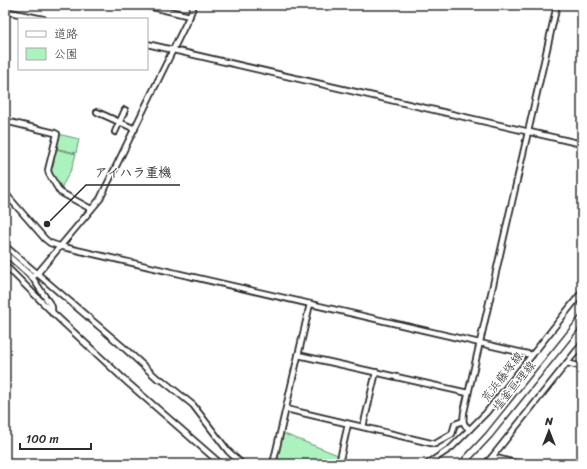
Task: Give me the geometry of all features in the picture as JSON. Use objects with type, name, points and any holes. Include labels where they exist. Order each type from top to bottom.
[{"type":"main road","name":"塩釜亘理線","points":[[462,464],[489,435],[582,319]]},
{"type":"street","points":[[144,5],[190,16]]},
{"type":"street","points":[[32,277],[37,274],[100,199],[194,5]]},
{"type":"street","points":[[470,429],[464,425],[463,421],[468,394],[557,5]]},
{"type":"street","points":[[5,11],[38,18]]},
{"type":"street","points":[[148,44],[582,144]]},
{"type":"street","points":[[115,132],[125,110]]},
{"type":"street","points":[[97,112],[135,128]]},
{"type":"street","points":[[5,121],[54,132],[57,134],[48,170],[49,174],[60,192],[91,210]]},
{"type":"street","points":[[5,193],[50,243],[59,246],[532,355]]},
{"type":"street","points":[[5,246],[122,346],[158,379],[162,380],[193,405],[228,452],[242,464]]},
{"type":"street","points":[[5,253],[32,277],[52,307],[52,313]]},
{"type":"street","points":[[5,266],[52,313],[128,383],[221,464]]},
{"type":"street","name":"荒浜藤塚線","points":[[427,464],[450,448],[486,413],[582,292]]},
{"type":"street","points":[[273,464],[310,304]]},
{"type":"street","points":[[485,464],[582,344]]},
{"type":"street","points":[[298,355],[468,394]]},
{"type":"street","points":[[566,363],[582,367]]},
{"type":"street","points":[[363,427],[376,372]]},
{"type":"street","points":[[286,409],[435,444],[452,434],[455,424],[463,421]]},
{"type":"street","points":[[339,464],[348,424]]},
{"type":"street","points":[[492,457],[520,464]]},
{"type":"green space","points":[[58,134],[79,139],[76,153],[55,148]]},
{"type":"green space","points":[[55,149],[76,154],[72,168],[60,190],[53,179],[51,171]]},
{"type":"green space","points":[[282,433],[338,455],[336,464],[275,463]]},
{"type":"place","name":"アイハラ重機","points":[[47,224]]}]
